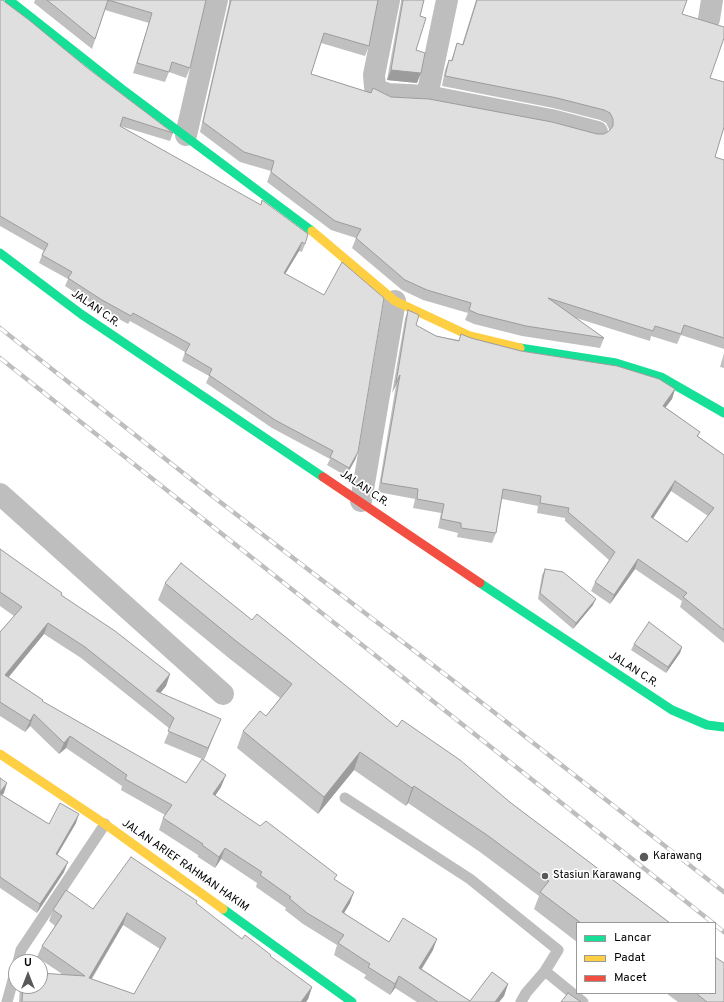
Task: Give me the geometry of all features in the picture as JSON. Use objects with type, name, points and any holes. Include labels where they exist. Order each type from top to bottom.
[{"type":"street","points":[[9,0],[34,18],[122,89],[186,135],[318,235],[395,301],[470,336],[520,348],[616,363],[661,377],[724,413]]},
{"type":"street","points":[[186,135],[217,0]]},
{"type":"street","points":[[389,0],[374,75],[375,87],[380,91],[388,94],[427,96],[551,120],[597,132]]},
{"type":"street","points":[[427,96],[447,0]]},
{"type":"street","name":"JALAN C.R.","points":[[0,254],[81,314],[361,501],[531,618],[672,710],[707,725],[724,727]]},
{"type":"street","points":[[361,501],[395,301]]},
{"type":"street","points":[[0,494],[223,694]]},
{"type":"street","name":"JALAN ARIEF RAHMAN HAKIM","points":[[0,754],[105,824],[352,1002]]},
{"type":"lane","points":[[345,798],[470,879],[558,950],[545,971],[526,993],[521,1002]]},
{"type":"lane","points":[[20,954],[21,950],[105,824]]},
{"type":"lane","points":[[545,971],[583,1002]]},
{"type":"building","points":[[0,0],[3,0],[86,67],[173,133],[123,117],[120,126],[261,205],[262,200],[308,234],[305,244],[302,242],[284,273],[324,295],[342,262],[384,298],[358,452],[349,468],[330,457],[333,451],[275,420],[209,375],[212,369],[185,353],[190,344],[133,313],[131,316],[102,300],[68,278],[72,272],[42,255],[48,244],[0,216]]},
{"type":"building","points":[[47,0],[108,0],[95,39]]},
{"type":"building","points":[[108,0],[206,0],[190,68],[172,62],[169,72],[137,63],[152,13]]},
{"type":"building","points":[[231,0],[378,0],[369,46],[324,33],[311,74],[371,93],[373,88],[391,97],[429,99],[552,122],[597,134],[604,134],[613,126],[613,119],[610,113],[604,110],[557,98],[445,76],[449,60],[452,61],[457,43],[463,45],[477,0],[687,0],[682,14],[724,27],[724,38],[710,78],[724,82],[724,127],[715,157],[724,160],[724,338],[684,325],[681,334],[655,326],[653,331],[548,298],[604,338],[526,326],[478,314],[469,310],[471,303],[427,290],[405,280],[356,238],[361,229],[335,221],[271,172],[274,161],[244,152],[203,122]]},
{"type":"building","points":[[403,0],[424,0],[420,16],[426,18],[416,50],[425,53],[421,73],[391,70]]},
{"type":"building","points":[[408,310],[419,315],[416,325],[436,336],[459,341],[461,334],[521,351],[617,366],[659,379],[675,389],[663,406],[700,432],[697,436],[724,455],[724,630],[683,597],[687,593],[638,559],[614,595],[595,582],[615,552],[568,512],[569,508],[540,503],[541,496],[503,489],[496,533],[461,528],[461,523],[441,519],[444,504],[417,499],[418,489],[381,483],[400,375],[396,383]],"holes":[[[675,481],[714,508],[687,542],[651,517]]]},
{"type":"building","points":[[0,549],[62,593],[61,595],[115,631],[170,674],[156,691],[221,719],[208,748],[168,731],[174,718],[85,647],[48,623],[5,675],[43,700],[42,701],[186,783],[202,759],[226,775],[213,794],[260,826],[266,821],[337,875],[334,879],[354,892],[342,912],[389,942],[403,918],[437,939],[419,968],[470,1001],[492,972],[508,984],[495,1002],[438,1002],[399,976],[395,984],[368,967],[370,964],[338,943],[344,935],[307,913],[289,898],[291,897],[260,875],[262,872],[225,848],[219,857],[202,845],[203,844],[163,818],[172,805],[125,779],[127,775],[70,736],[64,743],[34,714],[30,721],[0,702],[0,632],[22,607],[0,592]]},
{"type":"building","points":[[181,563],[252,620],[257,614],[397,727],[402,720],[460,760],[511,803],[669,922],[580,922],[540,892],[549,881],[487,835],[414,786],[412,788],[360,752],[324,797],[243,731],[260,711],[266,716],[292,684],[236,641],[165,583]]},
{"type":"building","points":[[545,569],[563,572],[596,599],[576,623],[540,593]]},
{"type":"building","points":[[649,622],[682,647],[668,667],[634,644]]},
{"type":"building","points":[[0,778],[7,783],[0,792]]},
{"type":"building","points":[[0,794],[49,824],[60,803],[79,814],[56,854],[68,862],[40,904],[0,877]]},
{"type":"building","points":[[131,857],[197,901],[196,903],[242,939],[245,935],[271,955],[270,956],[312,987],[301,1002],[22,1002],[22,994],[48,994],[48,974],[85,976],[42,946],[62,916],[53,910],[66,890],[93,909]],"holes":[[[127,913],[166,938],[134,994],[89,978]]]},
{"type":"building","points":[[716,958],[724,963],[724,1002],[707,1002],[697,994],[716,994]]},
{"type":"building","points":[[568,993],[581,1002],[561,1002]]},
{"type":"railway","points":[[0,328],[211,495],[472,695],[724,892]]},
{"type":"railway","points":[[0,358],[712,922]]},
{"type":"railway","points":[[716,926],[724,932]]},
{"type":"traffic: fast","points":[[9,0],[122,89],[312,231]]},
{"type":"traffic: fast","points":[[0,253],[81,314],[323,477]]},
{"type":"traffic: fast","points":[[520,348],[616,363],[661,377],[724,413]]},
{"type":"traffic: fast","points":[[480,583],[672,710],[707,725],[724,727]]},
{"type":"traffic: fast","points":[[223,909],[352,1002]]},
{"type":"traffic: slow","points":[[312,231],[395,301],[470,336],[520,348]]},
{"type":"traffic: slow","points":[[0,754],[105,824],[223,909]]},
{"type":"traffic: jam","points":[[323,477],[480,583]]},
{"type":"place","name":"Karawang","points":[[644,857]]},
{"type":"place","name":"Stasiun Karawang","points":[[545,876]]}]
